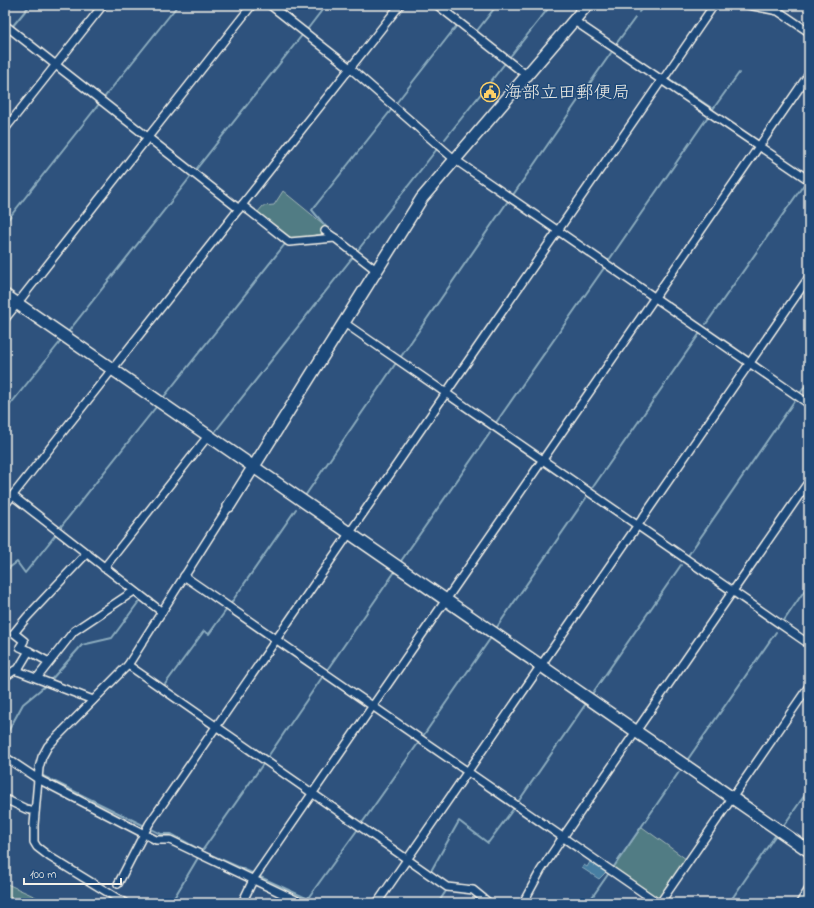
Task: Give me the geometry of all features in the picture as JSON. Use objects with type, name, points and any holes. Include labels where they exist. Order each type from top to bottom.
[{"type":"street","points":[[5,129],[103,5]]},
{"type":"street","points":[[5,319],[252,5]]},
{"type":"street","points":[[270,5],[350,68],[454,159],[809,404]]},
{"type":"street","points":[[5,505],[400,5]]},
{"type":"street","points":[[437,5],[526,75]]},
{"type":"street","points":[[125,903],[50,857],[37,847],[34,842],[38,779],[42,757],[48,746],[128,665],[422,198],[587,5]]},
{"type":"street","points":[[118,884],[146,830],[714,5]]},
{"type":"street","points":[[748,5],[770,8],[778,11],[809,32]]},
{"type":"street","points":[[573,20],[661,81],[676,88],[809,180]]},
{"type":"street","points":[[5,25],[147,137],[289,242],[335,238]]},
{"type":"street","points":[[242,903],[253,880],[809,74]]},
{"type":"street","points":[[325,231],[376,270]]},
{"type":"street","points":[[377,903],[809,277]]},
{"type":"street","points":[[5,295],[253,468],[809,851]]},
{"type":"street","points":[[343,322],[540,462],[637,526],[809,644]]},
{"type":"street","points":[[104,568],[208,436]]},
{"type":"street","points":[[523,903],[541,870],[563,837],[809,481]]},
{"type":"street","points":[[13,496],[162,612]]},
{"type":"street","points":[[49,662],[20,647],[24,641],[14,633],[26,617],[87,553]]},
{"type":"street","points":[[184,576],[659,903],[809,686]]},
{"type":"street","points":[[37,678],[74,631],[134,591]]},
{"type":"street","points":[[18,671],[29,651]]},
{"type":"street","points":[[128,665],[447,887],[473,890],[489,903]]},
{"type":"street","points":[[5,677],[15,670],[93,700]]},
{"type":"street","points":[[5,757],[38,779],[146,830],[156,840],[170,840],[302,903]]},
{"type":"street","points":[[5,799],[26,809],[35,811]]},
{"type":"street","points":[[800,903],[809,889]]},
{"type":"green space","points":[[283,191],[327,227],[322,229],[323,234],[289,239],[257,213],[263,206],[274,205]]},
{"type":"green space","points":[[642,827],[686,859],[658,899],[613,868]]},
{"type":"green space","points":[[5,883],[49,903],[5,903]]},
{"type":"water","points":[[590,862],[606,872],[599,879],[582,868],[584,865],[587,867]]},
{"type":"waterway","points":[[12,27],[30,5]]},
{"type":"waterway","points":[[103,99],[178,5]]},
{"type":"waterway","points":[[306,31],[326,5]]},
{"type":"waterway","points":[[475,31],[476,32],[497,5]]},
{"type":"waterway","points":[[509,58],[551,5]]},
{"type":"waterway","points":[[639,12],[644,5]]},
{"type":"waterway","points":[[616,44],[635,18]]},
{"type":"waterway","points":[[397,102],[458,24]]},
{"type":"waterway","points":[[5,36],[9,31]]},
{"type":"waterway","points":[[194,172],[303,34]]},
{"type":"waterway","points":[[590,83],[611,53]]},
{"type":"waterway","points":[[445,139],[506,62]]},
{"type":"waterway","points":[[667,78],[713,109],[739,73]]},
{"type":"waterway","points":[[513,195],[579,99]]},
{"type":"waterway","points":[[5,223],[99,104]]},
{"type":"waterway","points":[[327,228],[312,210],[392,109]]},
{"type":"waterway","points":[[609,260],[709,115]]},
{"type":"waterway","points":[[358,250],[437,149]]},
{"type":"waterway","points":[[68,332],[192,175]]},
{"type":"waterway","points":[[706,324],[805,183]]},
{"type":"waterway","points":[[400,358],[508,201]]},
{"type":"waterway","points":[[314,236],[324,235]]},
{"type":"waterway","points":[[163,398],[285,244]]},
{"type":"waterway","points":[[214,433],[352,258]]},
{"type":"waterway","points":[[495,424],[604,268]]},
{"type":"waterway","points":[[591,490],[700,333]]},
{"type":"waterway","points":[[5,411],[61,341]]},
{"type":"waterway","points":[[305,496],[396,363],[442,395]]},
{"type":"waterway","points":[[801,392],[809,381]]},
{"type":"waterway","points":[[448,399],[633,527]]},
{"type":"waterway","points":[[687,557],[795,400]]},
{"type":"waterway","points":[[59,529],[156,407]]},
{"type":"waterway","points":[[401,561],[490,433]]},
{"type":"waterway","points":[[497,627],[586,498]]},
{"type":"waterway","points":[[231,603],[296,509]]},
{"type":"waterway","points":[[638,530],[729,593]]},
{"type":"waterway","points":[[5,571],[17,562],[25,573],[57,533]]},
{"type":"waterway","points":[[62,539],[81,553]]},
{"type":"waterway","points":[[592,694],[681,565]]},
{"type":"waterway","points":[[327,670],[394,573]]},
{"type":"waterway","points":[[783,622],[809,584]]},
{"type":"waterway","points":[[50,681],[82,645],[112,638],[140,600],[133,594]]},
{"type":"waterway","points":[[163,687],[204,631],[209,634],[227,609]]},
{"type":"waterway","points":[[688,759],[776,632]]},
{"type":"waterway","points":[[423,736],[490,639]]},
{"type":"waterway","points":[[267,758],[323,676]]},
{"type":"waterway","points":[[5,737],[23,704],[45,686]]},
{"type":"waterway","points":[[518,802],[585,705]]},
{"type":"waterway","points":[[362,823],[419,742]]},
{"type":"waterway","points":[[10,756],[14,758]]},
{"type":"waterway","points":[[22,764],[29,769]]},
{"type":"waterway","points":[[202,851],[263,764]]},
{"type":"waterway","points":[[613,868],[679,772]]},
{"type":"waterway","points":[[43,776],[161,834],[171,834],[202,851],[252,873]]},
{"type":"waterway","points":[[784,825],[809,789]]},
{"type":"waterway","points":[[431,871],[459,821],[488,843],[514,808]]},
{"type":"waterway","points":[[308,898],[358,829]]},
{"type":"waterway","points":[[729,903],[775,836]]},
{"type":"waterway","points":[[183,903],[174,898],[199,856]]},
{"type":"waterway","points":[[588,903],[609,873]]},
{"type":"waterway","points":[[258,876],[317,903]]},
{"type":"waterway","points":[[438,903],[446,891],[444,889]]},
{"type":"place","name":"海部立田郵便局","points":[[490,92]]}]
